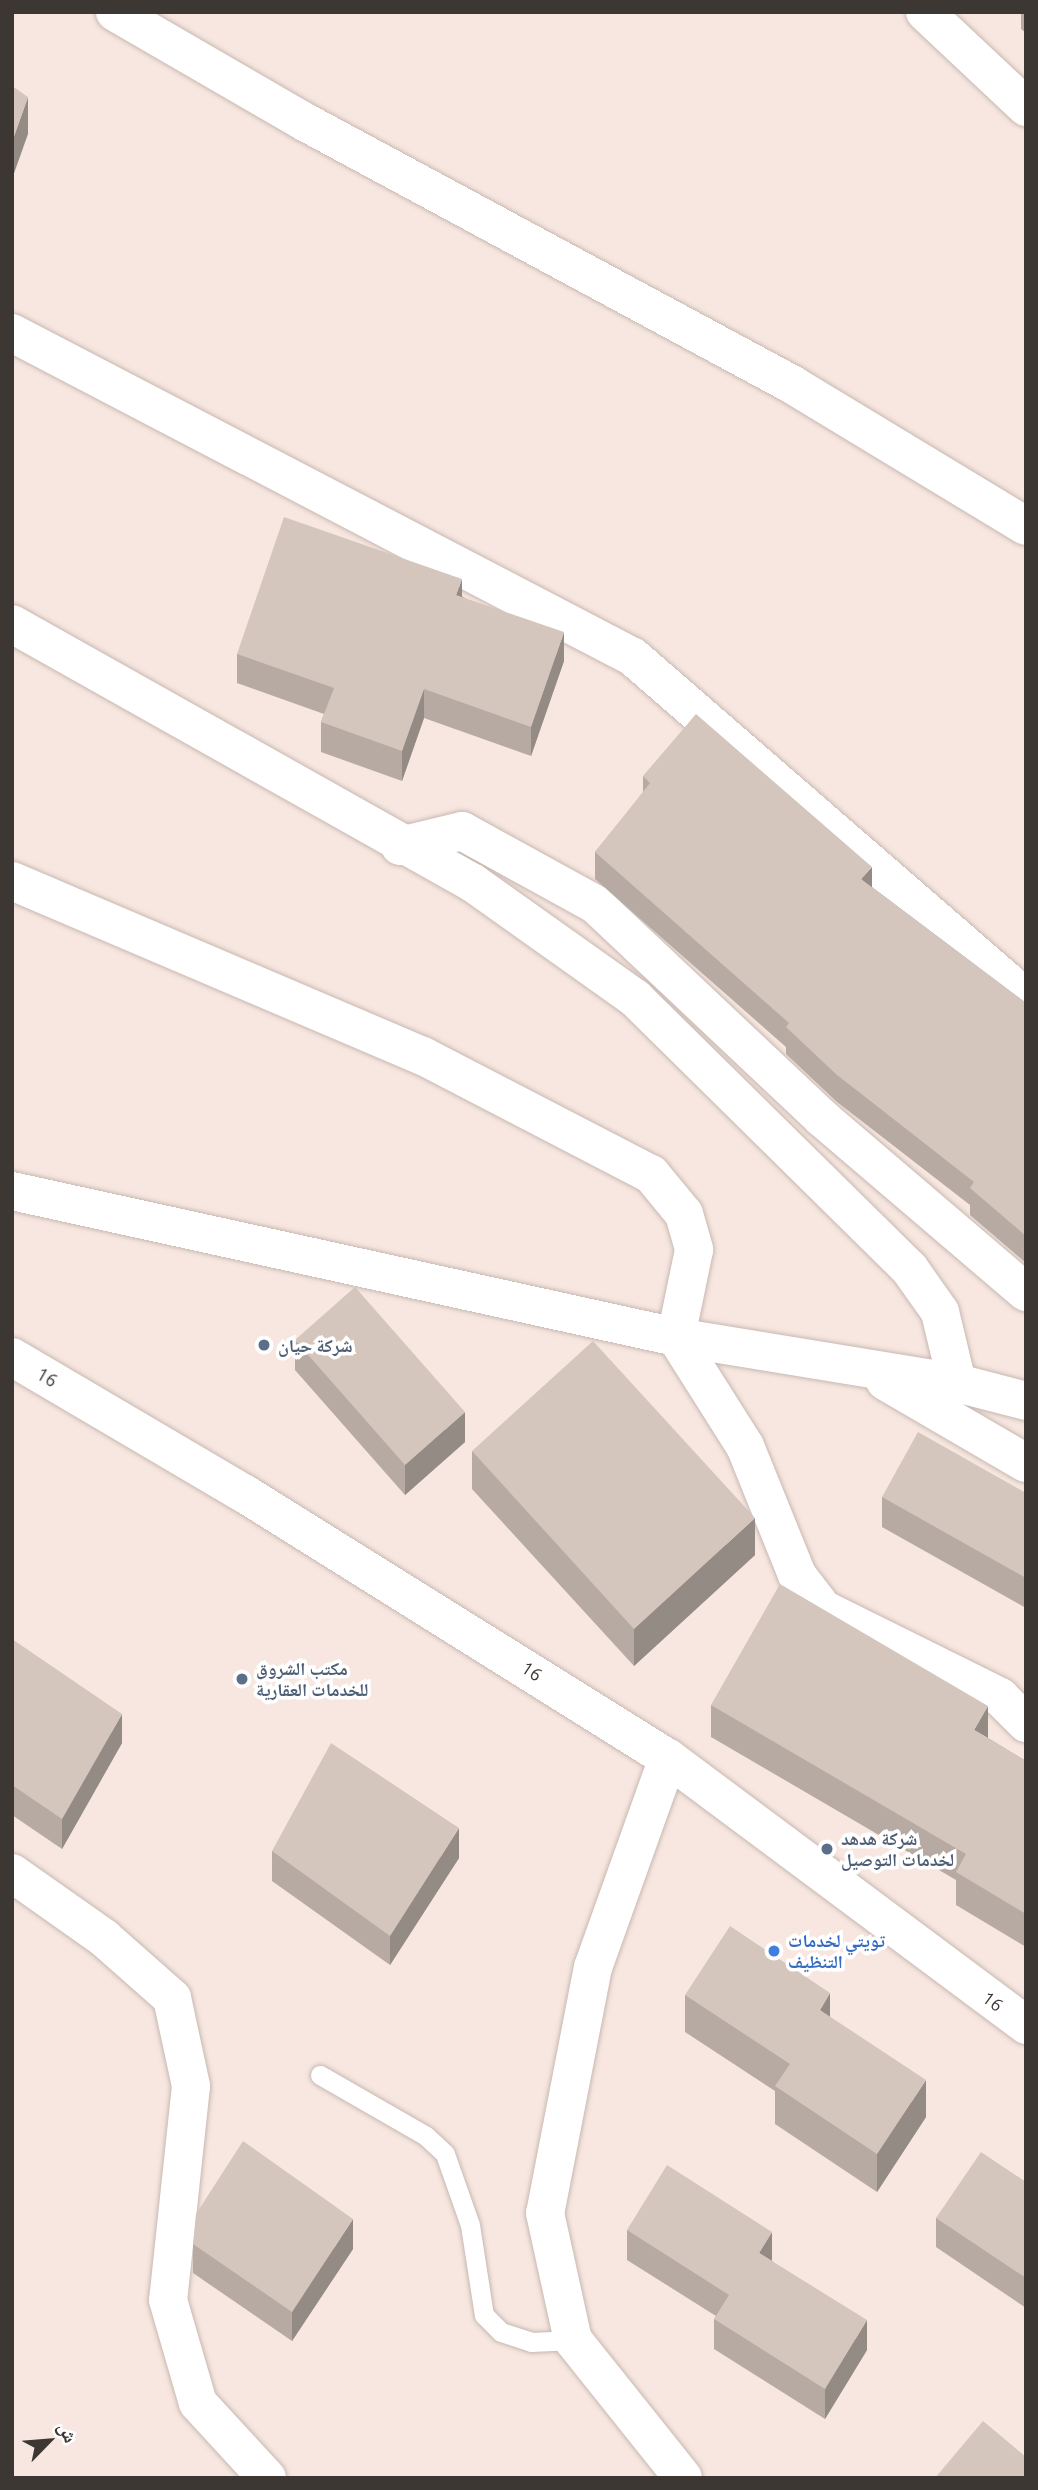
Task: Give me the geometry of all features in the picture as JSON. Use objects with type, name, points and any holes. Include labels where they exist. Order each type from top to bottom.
[{"type":"street","points":[[115,12],[303,121],[793,385],[1026,526]]},
{"type":"street","points":[[925,12],[1026,107]]},
{"type":"street","points":[[12,333],[633,657],[1026,998]]},
{"type":"street","points":[[12,624],[400,846],[473,883],[635,998],[909,1268],[940,1312],[957,1383]]},
{"type":"street","points":[[400,846],[462,831],[595,904],[822,1118],[1026,1292]]},
{"type":"street","points":[[12,881],[423,1056],[651,1174],[684,1214],[694,1250],[676,1337],[745,1446],[797,1575],[824,1609],[1000,1697],[1026,1723]]},
{"type":"street","points":[[12,1191],[676,1337],[872,1373],[957,1383],[1026,1401]]},
{"type":"street","name":"16","points":[[12,1357],[245,1493],[668,1758],[1026,2025]]},
{"type":"street","points":[[872,1373],[1026,1463]]},
{"type":"street","points":[[668,1758],[593,1967],[545,2213],[573,2340],[682,2478]]},
{"type":"street","points":[[12,1873],[104,1938],[172,1998],[191,2086],[168,2300],[198,2403],[267,2478]]},
{"type":"lane","points":[[320,2075],[426,2136],[444,2154],[470,2225],[484,2315],[502,2332],[531,2342],[573,2340]]},
{"type":"building","points":[[12,86],[28,97],[12,142]]},
{"type":"building","points":[[284,517],[462,579],[456,595],[564,632],[531,727],[424,689],[402,751],[321,722],[334,688],[237,654]]},
{"type":"building","points":[[696,714],[872,867],[861,879],[1026,1003],[1026,1236],[970,1188],[974,1182],[837,1075],[786,1027],[789,1023],[595,852],[650,783],[643,776]]},
{"type":"building","points":[[355,1287],[465,1412],[405,1465],[295,1340]]},
{"type":"building","points":[[593,1341],[755,1518],[634,1629],[472,1451]]},
{"type":"building","points":[[918,1432],[1026,1493],[1026,1578],[882,1497]]},
{"type":"building","points":[[780,1584],[988,1706],[974,1730],[1026,1761],[1026,1914],[956,1872],[966,1854],[711,1705]]},
{"type":"building","points":[[12,1639],[122,1714],[62,1819],[12,1785]]},
{"type":"building","points":[[331,1743],[459,1828],[390,1936],[272,1851]]},
{"type":"building","points":[[730,1926],[830,1993],[820,2010],[926,2080],[877,2154],[775,2086],[790,2064],[685,1995]]},
{"type":"building","points":[[243,2141],[353,2219],[292,2312],[193,2244],[196,2214]]},
{"type":"building","points":[[981,2152],[1026,2182],[1026,2278],[936,2218]]},
{"type":"building","points":[[667,2165],[772,2232],[759,2253],[867,2320],[825,2389],[714,2319],[729,2295],[627,2230]]},
{"type":"building","points":[[983,2421],[1026,2457],[1026,2478],[935,2478]]},
{"type":"place","name":"شركة حيان","points":[[264,1345]]},
{"type":"place","name":"مكتب الشروق للخدمات العقارية","points":[[242,1679]]},
{"type":"place","name":"شركة هدهد لخدمات التوصيل","points":[[827,1849]]},
{"type":"place","name":"تويتي لخدمات التنظيف","points":[[774,1951]]}]
